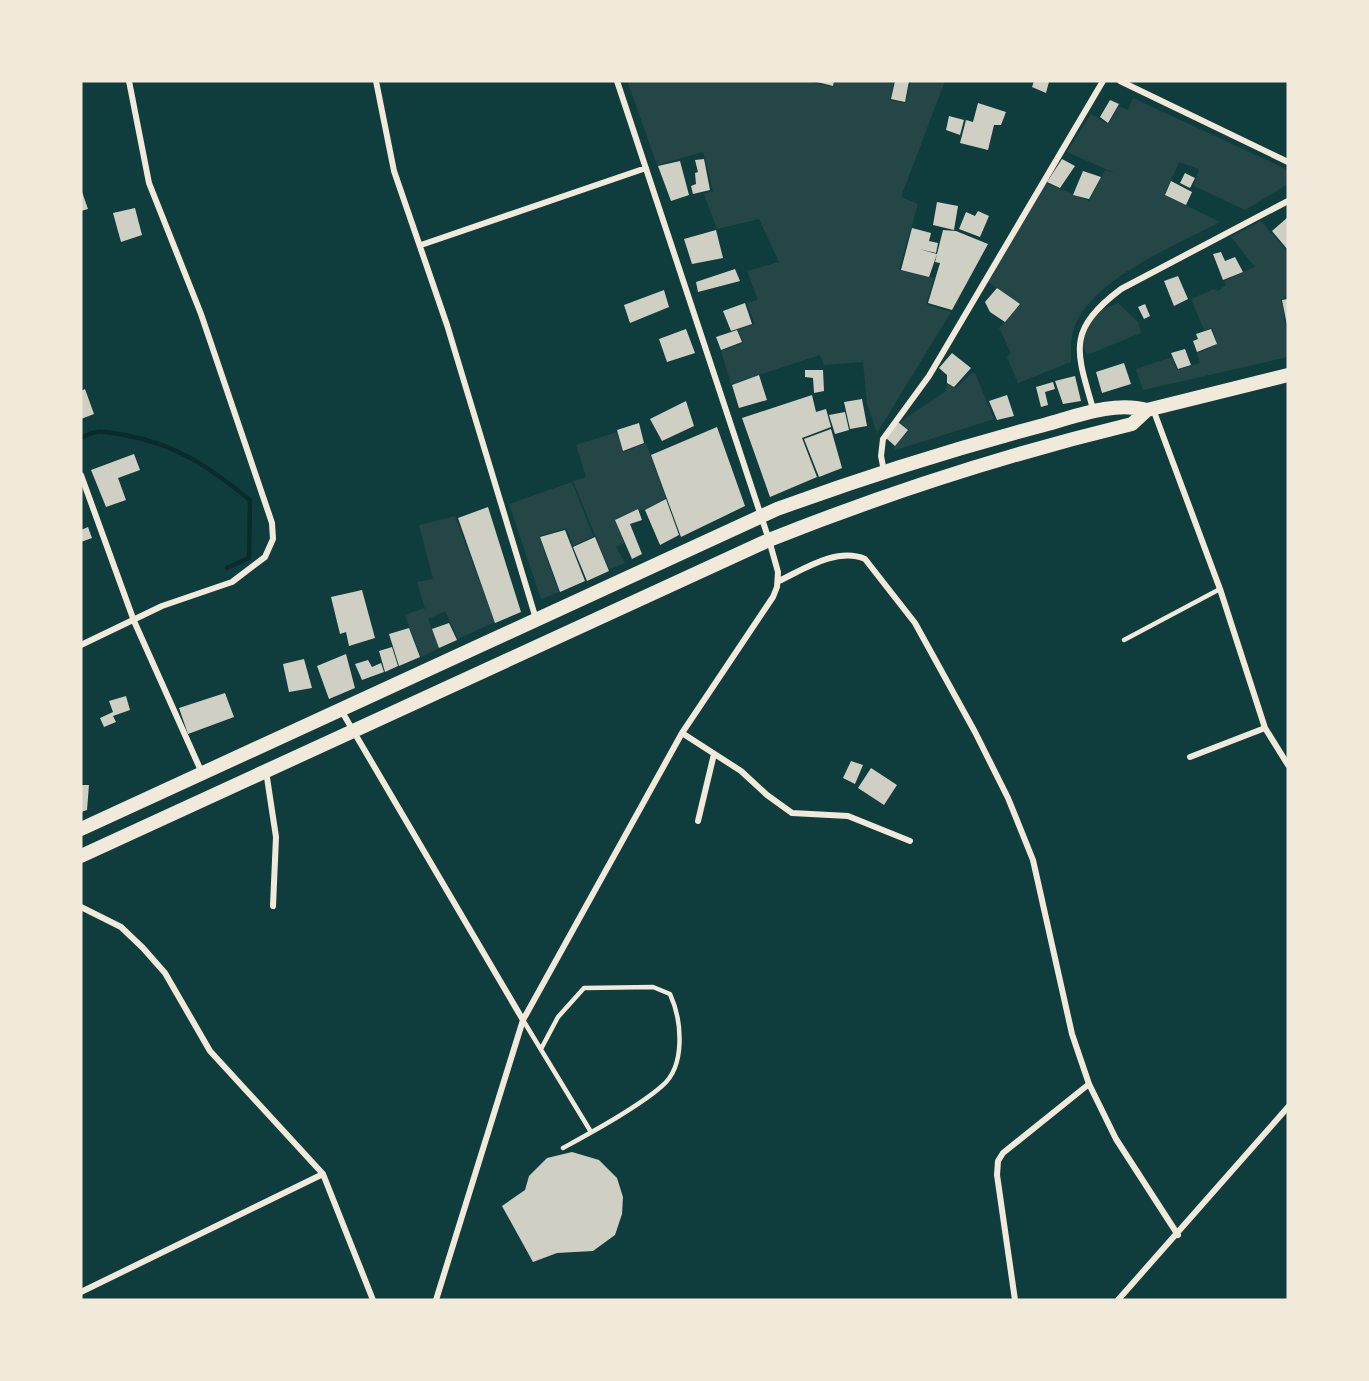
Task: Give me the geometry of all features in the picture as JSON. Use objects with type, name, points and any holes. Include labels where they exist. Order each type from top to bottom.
[{"type":"main road","points":[[81,829],[760,516],[884,471],[1094,412],[1129,405],[1150,409],[1288,375]]},
{"type":"main road","points":[[81,856],[769,540],[867,501],[1011,457],[1132,424],[1150,409]]},
{"type":"street","points":[[81,645],[162,606],[232,582],[265,558],[273,538],[272,523],[201,314],[149,183],[129,81]]},
{"type":"street","points":[[376,81],[394,171],[421,245],[536,619]]},
{"type":"street","points":[[436,1300],[523,1020],[682,733],[773,597],[778,581],[769,540],[617,81]]},
{"type":"street","points":[[884,471],[881,456],[883,439],[929,376],[1103,81]]},
{"type":"street","points":[[1120,81],[1288,162]]},
{"type":"street","points":[[421,245],[646,168]]},
{"type":"street","points":[[1094,412],[1081,367],[1080,338],[1084,325],[1096,308],[1121,289],[1288,201]]},
{"type":"street","points":[[1150,409],[1220,589],[1265,728],[1288,765]]},
{"type":"street","points":[[81,475],[134,621],[202,773]]},
{"type":"street","points":[[778,581],[841,555],[856,555],[865,559],[915,623],[1004,789],[1033,860],[1072,1034],[1089,1084],[1116,1139],[1178,1235]]},
{"type":"street","points":[[340,709],[352,733],[523,1020]]},
{"type":"street","points":[[1190,757],[1265,728]]},
{"type":"street","points":[[682,733],[741,771],[767,795],[792,813],[848,816],[910,841]]},
{"type":"street","points":[[698,821],[714,754]]},
{"type":"street","points":[[266,770],[276,837],[273,906]]},
{"type":"street","points":[[81,907],[121,927],[143,948],[165,973],[210,1051],[323,1174],[373,1300]]},
{"type":"street","points":[[1015,1300],[997,1175],[998,1161],[1003,1153],[1089,1084]]},
{"type":"street","points":[[1118,1300],[1178,1235],[1288,1107]]},
{"type":"street","points":[[81,1292],[323,1174]]},
{"type":"lane","points":[[1124,640],[1220,589]]},
{"type":"lane","points":[[541,1049],[558,1017],[584,988],[653,987],[670,994],[675,1006],[680,1046],[670,1075],[663,1086],[563,1148]]},
{"type":"lane","points":[[523,1020],[591,1132]]},
{"type":"shaded area","points":[[636,81],[805,81],[833,87],[834,81],[894,81],[890,100],[905,103],[911,81],[945,81],[901,197],[918,204],[899,270],[934,278],[926,304],[951,312],[877,433],[867,404],[863,362],[824,365],[820,355],[731,384],[721,351],[743,343],[738,330],[755,324],[747,303],[758,300],[747,271],[779,262],[759,219],[717,229],[704,194],[713,191],[703,152],[657,165],[628,83]]},
{"type":"shaded area","points":[[1133,98],[1288,170],[1288,184],[1245,210],[1194,186],[1199,169],[1179,162],[1165,195],[1220,222],[1141,263],[1103,289],[1088,304],[1077,321],[1071,341],[1071,362],[1018,383],[1007,357],[1011,353],[999,328],[1021,304],[988,282],[1046,183],[1089,201],[1105,170],[1115,173],[1067,152],[1091,114],[1108,124],[1119,106],[1128,110]]},
{"type":"shaded area","points":[[1261,221],[1288,252],[1288,297],[1281,299],[1288,337],[1288,357],[1143,390],[1136,369],[1172,357],[1177,370],[1200,363],[1197,353],[1217,345],[1212,328],[1204,330],[1191,299],[1214,289],[1218,291],[1226,285],[1224,281],[1255,267],[1231,237]]},
{"type":"shaded area","points":[[1118,303],[1138,322],[1141,333],[1087,355],[1078,336],[1084,322],[1098,311]]},
{"type":"shaded area","points":[[975,373],[994,419],[896,450],[894,447],[909,430],[900,422],[945,392],[947,384],[955,388]]},
{"type":"shaded area","points":[[617,432],[624,452],[646,443],[666,498],[645,510],[638,509],[615,519],[624,543],[616,547],[625,563],[609,569],[573,481],[586,477],[576,445]]},
{"type":"shaded area","points":[[572,482],[593,536],[573,546],[566,528],[539,536],[559,592],[541,599],[509,504]]},
{"type":"shaded area","points":[[455,516],[495,622],[458,639],[445,611],[428,619],[439,648],[421,657],[405,615],[424,608],[426,612],[417,582],[433,579],[419,525]]},
{"type":"building","points":[[813,81],[834,81],[833,86]]},
{"type":"building","points":[[895,81],[909,81],[905,102],[891,99]]},
{"type":"building","points":[[1034,81],[1049,82],[1046,93],[1032,87]]},
{"type":"building","points":[[1110,100],[1119,104],[1108,123],[1100,117]]},
{"type":"building","points":[[978,103],[1006,112],[1001,125],[994,125],[988,150],[960,143],[966,120],[973,122]]},
{"type":"building","points":[[949,116],[964,120],[960,135],[946,130]]},
{"type":"building","points":[[704,159],[710,190],[693,194],[691,186],[696,184],[695,173],[698,172],[695,160]]},
{"type":"building","points":[[1062,159],[1075,166],[1060,188],[1047,182]]},
{"type":"building","points":[[680,161],[689,195],[671,201],[658,166]]},
{"type":"building","points":[[1083,171],[1101,177],[1089,199],[1073,195]]},
{"type":"building","points":[[1185,173],[1195,178],[1190,188],[1180,183]]},
{"type":"building","points":[[1171,181],[1192,192],[1186,205],[1165,195]]},
{"type":"building","points":[[81,189],[88,209],[81,211]]},
{"type":"building","points":[[937,202],[958,206],[954,230],[933,225]]},
{"type":"building","points":[[135,208],[142,235],[121,242],[113,213]]},
{"type":"building","points":[[978,211],[989,216],[980,237],[959,229],[966,212],[975,216]]},
{"type":"building","points":[[1288,217],[1288,250],[1272,231]]},
{"type":"building","points":[[912,228],[931,233],[929,241],[938,243],[936,253],[919,249],[937,254],[929,277],[901,270]]},
{"type":"building","points":[[716,230],[723,258],[692,264],[684,239]]},
{"type":"building","points":[[943,230],[956,231],[988,244],[952,310],[928,303],[940,263],[935,262]]},
{"type":"building","points":[[1221,252],[1225,261],[1235,257],[1243,272],[1223,280],[1213,254]]},
{"type":"building","points":[[735,269],[740,281],[698,292],[696,282]]},
{"type":"building","points":[[1178,276],[1188,299],[1174,306],[1164,281]]},
{"type":"building","points":[[997,288],[1020,304],[1005,322],[990,312],[985,302]]},
{"type":"building","points":[[664,290],[669,307],[630,323],[624,305]]},
{"type":"building","points":[[1288,299],[1288,325],[1287,325],[1282,300]]},
{"type":"building","points":[[745,303],[752,324],[731,331],[723,311]]},
{"type":"building","points":[[1145,304],[1150,316],[1144,319],[1138,307]]},
{"type":"building","points":[[686,329],[695,353],[667,362],[659,339]]},
{"type":"building","points":[[1211,329],[1217,344],[1197,352],[1193,341],[1198,339],[1196,334]]},
{"type":"building","points":[[737,330],[742,342],[721,350],[716,337]]},
{"type":"building","points":[[1185,349],[1191,365],[1178,369],[1171,353]]},
{"type":"building","points":[[952,353],[971,368],[954,387],[947,383],[947,375],[939,368]]},
{"type":"building","points":[[1124,363],[1131,384],[1102,393],[1096,372]]},
{"type":"building","points":[[805,370],[823,370],[824,391],[814,393],[813,378],[805,377]]},
{"type":"building","points":[[759,375],[767,400],[739,408],[732,385]]},
{"type":"building","points":[[1075,376],[1081,401],[1063,404],[1055,381]]},
{"type":"building","points":[[1053,382],[1055,389],[1045,392],[1048,405],[1041,407],[1036,387]]},
{"type":"building","points":[[85,389],[94,414],[81,419],[81,391]]},
{"type":"building","points":[[812,395],[816,412],[826,409],[831,427],[802,438],[817,477],[770,497],[742,418]]},
{"type":"building","points":[[1007,395],[1014,416],[997,420],[989,401]]},
{"type":"building","points":[[862,399],[867,426],[850,429],[844,402]]},
{"type":"building","points":[[686,401],[694,426],[662,441],[650,419]]},
{"type":"building","points":[[845,412],[849,430],[835,434],[829,415]]},
{"type":"building","points":[[898,422],[908,430],[895,446],[886,438]]},
{"type":"building","points":[[639,423],[644,443],[623,451],[617,430]]},
{"type":"building","points":[[717,427],[745,506],[681,537],[651,455]]},
{"type":"building","points":[[831,429],[842,468],[819,477],[804,439]]},
{"type":"building","points":[[134,454],[140,470],[118,478],[126,500],[106,507],[91,470]]},
{"type":"building","points":[[666,499],[679,535],[660,545],[645,510]]},
{"type":"building","points":[[488,507],[521,612],[495,623],[458,518]]},
{"type":"building","points":[[638,509],[642,520],[630,524],[642,554],[632,559],[615,520]]},
{"type":"building","points":[[88,527],[92,538],[81,542],[81,530]]},
{"type":"building","points":[[565,530],[585,581],[560,592],[540,537]]},
{"type":"building","points":[[595,537],[609,571],[587,581],[573,547]]},
{"type":"building","points":[[362,590],[375,638],[349,646],[346,632],[340,634],[331,597]]},
{"type":"building","points":[[449,623],[457,640],[439,648],[432,629]]},
{"type":"building","points":[[409,628],[420,657],[399,666],[389,634]]},
{"type":"building","points":[[392,647],[398,666],[385,672],[379,651]]},
{"type":"building","points":[[346,654],[355,688],[329,699],[317,666]]},
{"type":"building","points":[[304,659],[312,688],[289,692],[283,664]]},
{"type":"building","points":[[368,660],[372,667],[381,663],[384,672],[362,680],[355,664]]},
{"type":"building","points":[[225,693],[234,717],[188,734],[179,708]]},
{"type":"building","points":[[126,696],[130,710],[113,716],[116,722],[104,727],[100,718],[113,712],[109,701]]},
{"type":"building","points":[[851,761],[863,765],[855,784],[843,778]]},
{"type":"building","points":[[871,768],[897,785],[884,805],[858,788]]},
{"type":"building","points":[[81,785],[89,785],[87,810],[81,812]]},
{"type":"building","points":[[572,1152],[599,1160],[617,1178],[623,1197],[622,1214],[615,1235],[593,1251],[557,1253],[533,1262],[502,1206],[525,1190],[529,1176],[547,1158]]},
{"type":"waterway","points":[[81,438],[93,433],[107,432],[144,439],[161,445],[192,459],[221,477],[250,500],[249,558],[227,568]]}]
